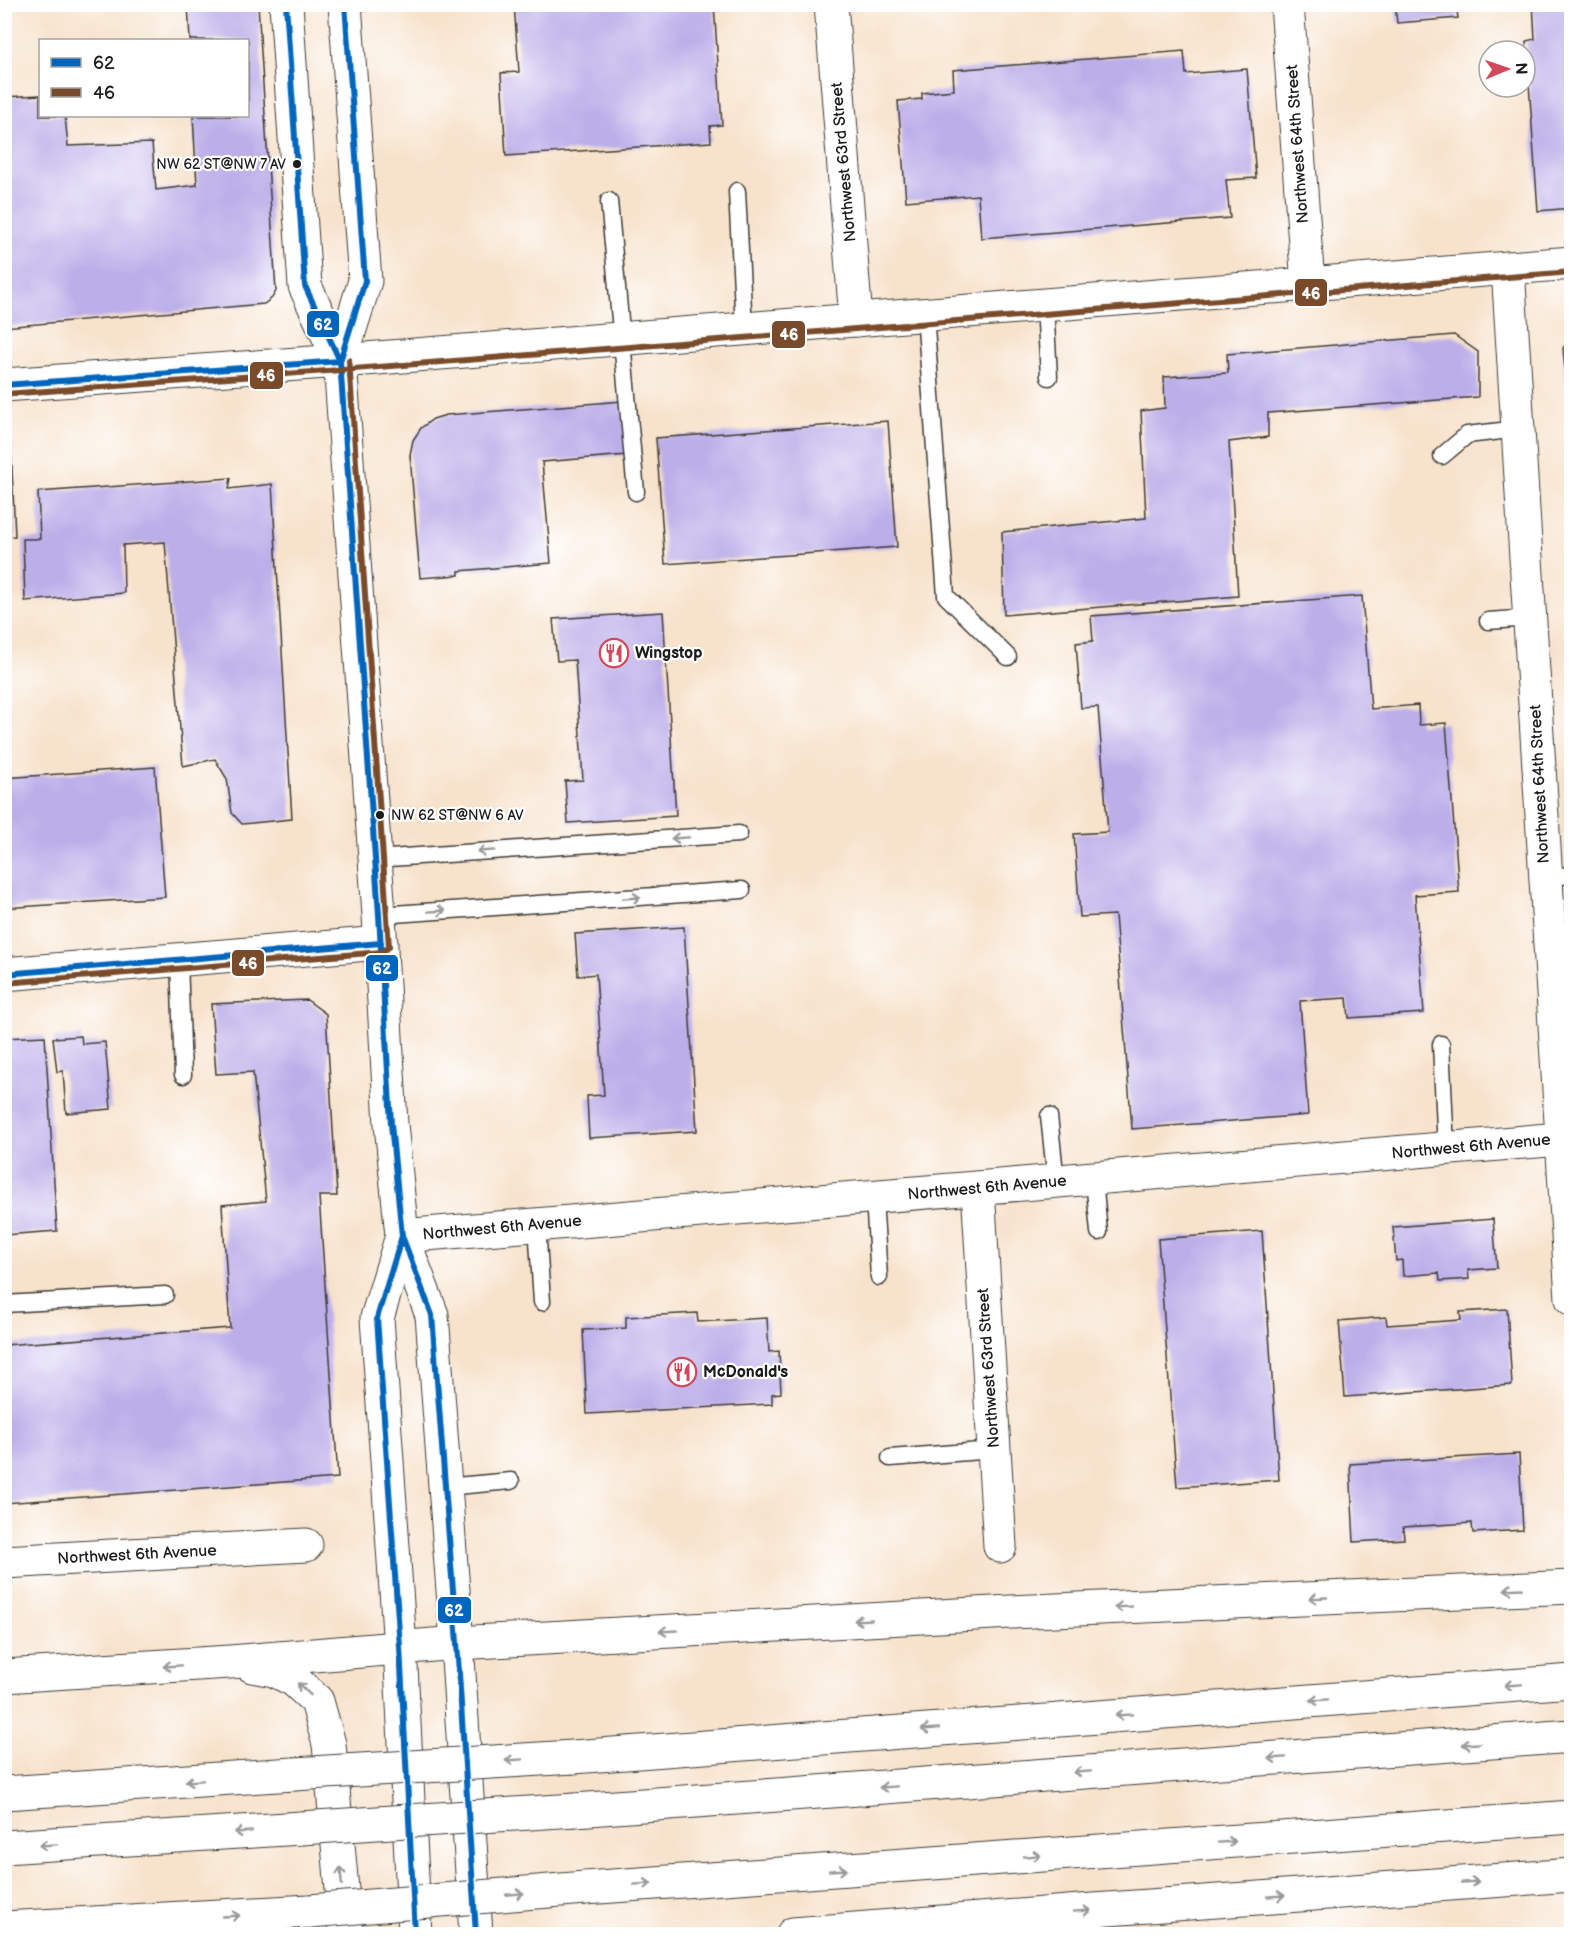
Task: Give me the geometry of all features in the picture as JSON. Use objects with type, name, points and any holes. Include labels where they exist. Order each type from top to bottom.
[{"type":"main road","points":[[286,4],[306,286],[340,362],[380,929],[391,1124],[402,1236],[432,1316],[446,1487],[476,1935]]},
{"type":"main road","points":[[340,362],[364,280],[345,4]]},
{"type":"main road","name":"Northwest 63rd Street","points":[[831,4],[856,320]]},
{"type":"main road","name":"Northwest 64th Street","points":[[1287,4],[1308,284]]},
{"type":"main road","points":[[4,386],[340,362],[1572,264]]},
{"type":"main road","name":"Northwest 64th Street","points":[[1508,268],[1530,618],[1559,876],[1572,1299]]},
{"type":"main road","points":[[4,974],[179,959],[380,929]]},
{"type":"main road","name":"Northwest 6th Avenue","points":[[402,1236],[1567,1139]]},
{"type":"main road","name":"Northwest 63rd Street","points":[[978,1189],[1000,1546]]},
{"type":"main road","points":[[402,1236],[376,1318],[399,1647],[415,1935]]},
{"type":"main road","name":"Northwest 6th Avenue","points":[[4,1562],[306,1545]]},
{"type":"main road","points":[[4,1676],[230,1662],[457,1643],[1011,1612],[1572,1587]]},
{"type":"main road","points":[[230,1662],[274,1670],[294,1680],[317,1701],[329,1744],[346,1935]]},
{"type":"main road","points":[[4,1793],[573,1757],[1572,1681]]},
{"type":"main road","points":[[4,1847],[575,1810],[1572,1736]]},
{"type":"main road","points":[[4,1929],[310,1911],[585,1888],[1572,1817]]},
{"type":"main road","points":[[793,1935],[1068,1912],[1572,1875]]},
{"type":"lane","points":[[737,191],[744,329]]},
{"type":"lane","points":[[609,201],[636,492]]},
{"type":"lane","points":[[1045,305],[1049,377]]},
{"type":"lane","points":[[925,314],[946,596],[1008,657]]},
{"type":"lane","points":[[1442,456],[1467,435],[1518,429]]},
{"type":"lane","points":[[1488,621],[1530,618]]},
{"type":"lane","points":[[375,859],[738,834]]},
{"type":"lane","points":[[380,929],[742,890]]},
{"type":"lane","points":[[179,959],[183,1075]]},
{"type":"lane","points":[[1441,1044],[1446,1149]]},
{"type":"lane","points":[[1049,1116],[1056,1182]]},
{"type":"lane","points":[[1094,1179],[1099,1232]]},
{"type":"lane","points":[[874,1198],[879,1277]]},
{"type":"lane","points":[[537,1225],[542,1302]]},
{"type":"lane","points":[[4,1304],[165,1295]]},
{"type":"lane","points":[[890,1458],[994,1450]]},
{"type":"lane","points":[[446,1487],[511,1481]]},
{"type":"building","points":[[188,4],[258,4],[276,291],[272,298],[264,304],[4,327],[4,97],[39,95],[39,117],[65,117],[68,146],[152,143],[156,190],[197,185],[193,117],[249,117],[249,39],[190,39]]},
{"type":"building","points":[[514,4],[714,4],[722,125],[710,126],[711,142],[506,156],[501,73],[519,72]]},
{"type":"building","points":[[1395,4],[1456,4],[1458,18],[1397,23]]},
{"type":"building","points":[[1533,4],[1572,4],[1572,208],[1538,211],[1530,99],[1537,99],[1537,39],[1535,39]]},
{"type":"building","points":[[1184,51],[1186,74],[1247,69],[1256,178],[1226,180],[1230,218],[981,238],[978,195],[906,201],[898,101],[922,99],[922,93],[954,90],[953,70]]},
{"type":"building","points":[[1454,335],[1478,352],[1478,397],[1268,413],[1268,437],[1229,442],[1238,596],[1004,615],[1002,532],[1146,518],[1141,411],[1165,408],[1164,377],[1228,373],[1227,354]]},
{"type":"building","points":[[1572,337],[1572,389],[1567,390],[1563,348]]},
{"type":"building","points":[[623,401],[627,455],[542,462],[551,563],[459,571],[459,575],[420,578],[410,455],[413,440],[421,428],[433,419],[446,415]]},
{"type":"building","points":[[888,421],[897,547],[665,564],[656,438]]},
{"type":"building","points":[[4,446],[11,446],[15,536],[4,537]]},
{"type":"building","points":[[231,478],[229,489],[272,484],[292,819],[242,824],[232,813],[227,779],[215,759],[183,766],[165,542],[123,545],[124,593],[25,601],[23,539],[40,539],[38,492]]},
{"type":"building","points":[[1362,596],[1371,709],[1418,705],[1419,725],[1446,723],[1459,892],[1415,895],[1424,1013],[1349,1018],[1347,998],[1300,1001],[1308,1115],[1132,1129],[1115,915],[1080,917],[1074,834],[1108,832],[1098,707],[1081,708],[1076,643],[1093,641],[1091,616]]},
{"type":"building","points":[[663,612],[676,816],[568,823],[565,781],[583,780],[575,660],[557,661],[553,619]]},
{"type":"building","points":[[155,767],[165,897],[4,908],[4,778]]},
{"type":"building","points":[[684,927],[697,1131],[589,1138],[587,1096],[604,1095],[596,974],[578,976],[575,934]]},
{"type":"building","points":[[307,1000],[326,1014],[337,1196],[319,1196],[338,1478],[4,1503],[4,1345],[230,1328],[222,1205],[266,1201],[253,1072],[216,1074],[211,1004]]},
{"type":"building","points":[[45,1036],[57,1231],[4,1235],[4,1038]]},
{"type":"building","points":[[81,1036],[82,1044],[105,1042],[111,1109],[66,1113],[63,1071],[57,1072],[53,1038]]},
{"type":"building","points":[[1493,1219],[1497,1268],[1468,1270],[1469,1279],[1440,1281],[1439,1273],[1403,1276],[1402,1260],[1396,1261],[1393,1227]]},
{"type":"building","points":[[1262,1231],[1279,1480],[1177,1487],[1158,1239]]},
{"type":"building","points":[[1507,1309],[1512,1385],[1345,1397],[1339,1321],[1386,1317],[1387,1325],[1461,1320],[1460,1312]]},
{"type":"building","name":"McDonald's","points":[[697,1313],[698,1322],[767,1318],[769,1352],[779,1351],[781,1393],[772,1394],[772,1404],[587,1414],[583,1330],[626,1328],[626,1317]]},
{"type":"building","points":[[1519,1454],[1523,1530],[1473,1533],[1472,1523],[1403,1527],[1404,1539],[1354,1542],[1350,1464]]},
{"type":"transit line","name":"62","points":[[286,4],[305,286],[340,361],[379,915],[391,1124],[402,1236],[432,1315],[476,1934]]},
{"type":"transit line","name":"62","points":[[340,361],[365,281],[345,4]]},
{"type":"transit line","name":"46","points":[[5,394],[341,370],[1572,272]]},
{"type":"transit line","name":"46","points":[[5,983],[382,952],[389,947],[349,360]]},
{"type":"transit line","name":"62","points":[[4,385],[340,361]]},
{"type":"transit line","name":"62","points":[[4,974],[381,943]]},
{"type":"transit line","name":"62","points":[[402,1236],[377,1318],[400,1647],[415,1934]]},
{"type":"place","name":"NW 62 ST@NW 7 AV","points":[[297,164]]},
{"type":"place","name":"Wingstop","points":[[614,653]]},
{"type":"place","name":"NW 62 ST@NW 6 AV","points":[[380,815]]},
{"type":"place","name":"McDonald's","points":[[682,1372]]}]
